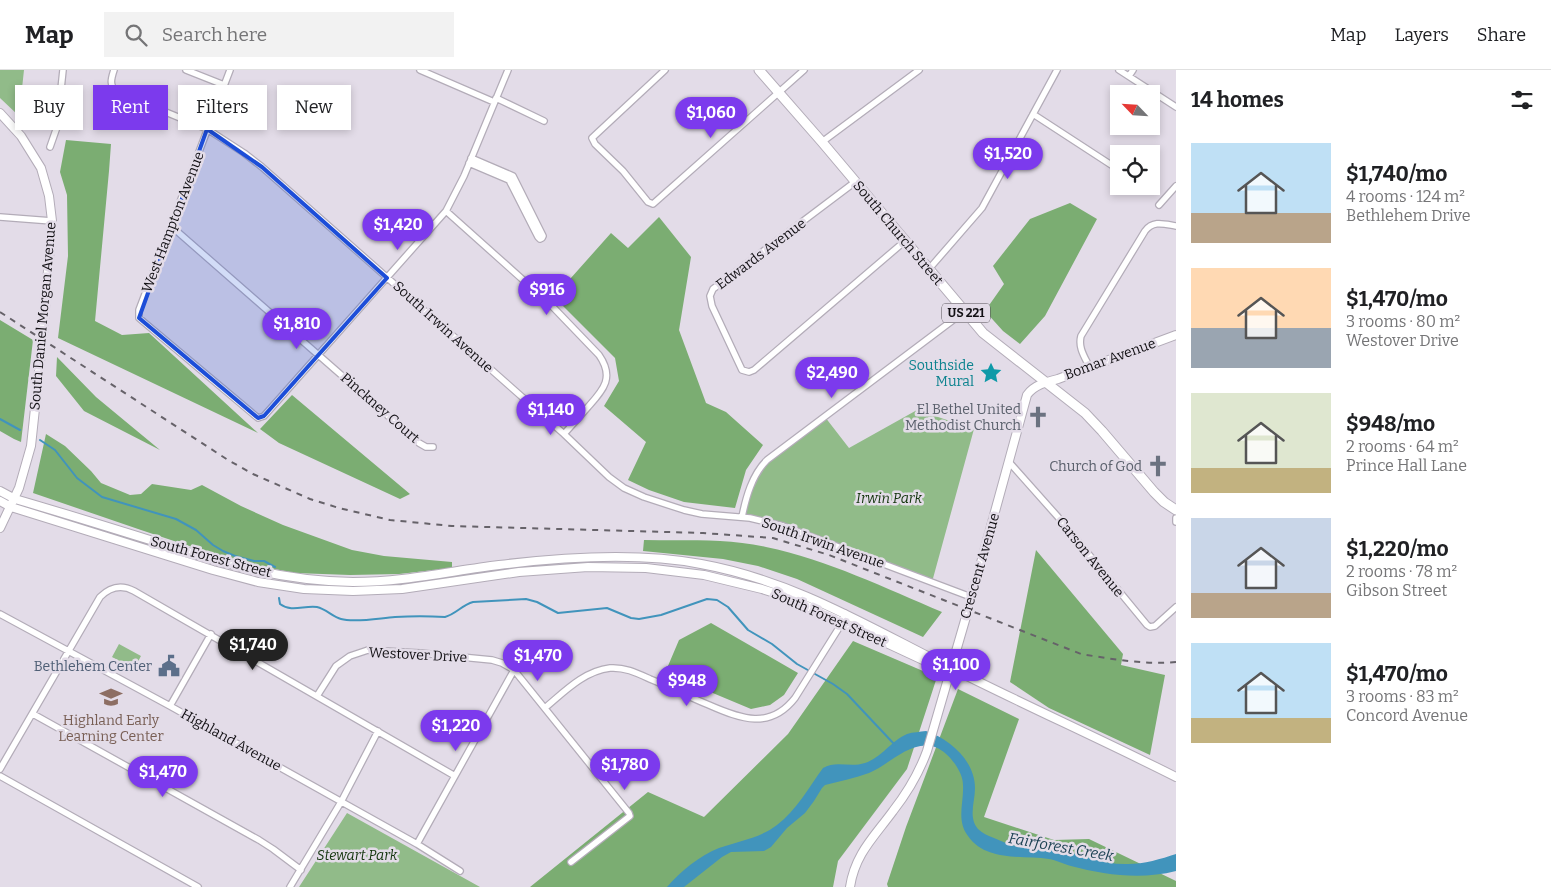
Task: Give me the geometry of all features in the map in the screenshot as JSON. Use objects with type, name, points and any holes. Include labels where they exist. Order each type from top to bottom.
[{"type":"main road","name":"South Church Street","points":[[759,70],[983,333],[1085,413],[1154,492],[1176,510]]},
{"type":"street","points":[[50,147],[57,126],[63,70]]},
{"type":"street","name":"South Irwin Avenue","points":[[114,70],[111,80],[112,86],[117,92],[178,117]]},
{"type":"street","points":[[186,70],[224,85]]},
{"type":"street","name":"West Hampton Avenue","points":[[224,85],[230,70]]},
{"type":"street","points":[[420,70],[544,121]]},
{"type":"street","points":[[318,355],[446,212],[508,70]]},
{"type":"street","points":[[665,70],[592,138],[595,144],[623,171],[648,202],[653,204],[804,70]]},
{"type":"street","points":[[822,142],[919,70]]},
{"type":"street","points":[[929,269],[982,208],[1057,70]]},
{"type":"street","points":[[1119,70],[1176,106]]},
{"type":"street","points":[[1129,76],[1134,70]]},
{"type":"street","name":"South Daniel Morgan Avenue","points":[[0,113],[21,136],[41,168],[49,196],[52,221],[52,241],[34,430],[15,499],[0,528]]},
{"type":"street","points":[[1033,114],[1110,164]]},
{"type":"street","name":"West Hampton Avenue","points":[[208,130],[139,310],[139,318],[254,417],[261,418],[264,416],[318,355]]},
{"type":"street","name":"South Irwin Avenue","points":[[210,130],[262,167],[564,434],[609,478],[624,488],[644,497],[684,510],[702,514],[765,521],[805,534],[971,597]]},
{"type":"street","points":[[470,160],[511,178],[543,236],[540,239],[511,178]]},
{"type":"street","name":"Edwards Avenue","points":[[855,182],[713,289],[710,296],[712,306],[742,370],[747,372],[754,370],[905,242]]},
{"type":"street","points":[[1159,205],[1176,186]]},
{"type":"street","points":[[446,212],[550,304],[600,355],[604,362],[607,375],[604,388],[564,434]]},
{"type":"street","points":[[0,217],[52,221]]},
{"type":"street","points":[[1089,366],[1080,348],[1081,336],[1144,231],[1154,224],[1176,226]]},
{"type":"street","name":"Pinckney Court","points":[[171,226],[419,443],[426,447],[433,447]]},
{"type":"street","points":[[742,517],[752,483],[767,460],[965,311]]},
{"type":"street","name":"Bomar Avenue","points":[[1044,382],[1058,379],[1176,335]]},
{"type":"street","name":"Crescent Avenue","points":[[850,887],[859,856],[902,798],[923,762],[936,722],[1027,395],[1031,389],[1044,382]]},
{"type":"street","name":"Carson Avenue","points":[[1009,462],[1058,517],[1146,625],[1154,626],[1176,607]]},
{"type":"street","name":"South Forest Street","points":[[0,491],[15,499],[245,569],[282,576],[329,581],[377,581],[428,576],[522,562],[614,557],[642,557],[697,563],[751,575],[803,594],[845,613],[951,668]]},
{"type":"street","name":"South Forest Street","points":[[0,502],[213,570],[281,586],[328,591],[377,591],[429,586],[529,571],[588,567],[646,568],[704,575],[790,598],[923,660],[951,668]]},
{"type":"street","points":[[0,770],[100,597],[109,589],[116,587],[128,588],[211,634],[455,776]]},
{"type":"street","points":[[546,707],[586,676],[601,670],[616,668],[631,671],[695,700],[737,716],[759,719],[773,716],[790,703],[842,623],[845,613]]},
{"type":"street","name":"Highland Avenue","points":[[0,614],[170,706],[417,844],[460,871]]},
{"type":"street","points":[[170,706],[211,634]]},
{"type":"street","name":"Westover Drive","points":[[317,696],[336,666],[350,656],[368,650],[492,660],[507,665],[514,670],[546,707],[630,816],[570,862]]},
{"type":"street","points":[[951,668],[1176,777]]},
{"type":"street","points":[[417,844],[514,670]]},
{"type":"street","points":[[32,714],[259,840],[301,870]]},
{"type":"street","points":[[290,887],[341,802],[378,731]]},
{"type":"street","points":[[0,776],[198,887]]},
{"type":"highlighted area","points":[[207,129],[262,167],[387,278],[264,416],[258,418],[139,318]]},
{"type":"green space","points":[[0,70],[24,70],[22,85],[15,85],[15,112],[0,98]]},
{"type":"green space","points":[[66,140],[111,144],[95,321],[122,335],[149,333],[258,433],[58,338],[68,256],[67,195],[60,172]]},
{"type":"green space","points":[[1070,203],[1097,219],[1045,316],[1020,344],[1003,331],[985,311],[1004,284],[993,266],[1030,219]]},
{"type":"green space","points":[[659,217],[691,257],[679,330],[706,403],[726,412],[763,445],[746,470],[735,508],[684,502],[649,490],[628,480],[646,442],[604,406],[619,381],[615,358],[554,297],[611,233],[628,248]]},
{"type":"green space","points":[[0,320],[33,340],[21,442],[0,431]]},
{"type":"green space","points":[[57,357],[96,397],[160,450],[84,411],[56,376]]},
{"type":"green space","points":[[292,395],[410,494],[400,499],[279,443],[260,429]]},
{"type":"green space","name":"Irwin Park","points":[[917,410],[974,429],[932,582],[805,534],[742,517],[760,468],[825,417],[849,448]]},
{"type":"green space","points":[[46,434],[65,446],[101,483],[130,495],[141,494],[152,484],[191,490],[202,485],[241,506],[283,525],[352,550],[384,556],[452,562],[452,568],[399,574],[350,575],[295,573],[234,561],[33,493]]},
{"type":"green space","points":[[644,540],[706,540],[766,547],[812,559],[856,575],[942,612],[923,637],[797,579],[758,566],[723,559],[643,551]]},
{"type":"green space","points":[[1036,550],[1123,654],[1121,665],[1165,675],[1150,755],[1049,708],[1010,682]]},
{"type":"green space","points":[[711,623],[798,673],[784,695],[770,705],[751,709],[665,673],[679,640]]},
{"type":"green space","points":[[853,641],[937,677],[907,769],[838,861],[833,887],[530,887],[648,792],[704,817],[788,734]]},
{"type":"green space","points":[[119,644],[141,656],[134,669],[112,657]]},
{"type":"green space","points":[[958,689],[1019,719],[984,817],[1054,840],[1089,839],[1176,881],[1176,887],[888,887],[887,884],[906,827]]},
{"type":"green space","name":"Stewart Park","points":[[347,813],[480,887],[299,887]]},
{"type":"water","points":[[926,731],[944,739],[960,752],[966,760],[974,778],[973,820],[978,829],[985,834],[1016,846],[1055,849],[1119,864],[1146,862],[1176,854],[1176,871],[1136,876],[1110,874],[1052,860],[1005,856],[984,850],[968,836],[962,824],[962,776],[944,752],[926,745],[900,754],[869,773],[825,785],[805,813],[787,828],[771,847],[764,851],[731,852],[684,887],[667,887],[678,875],[704,855],[756,836],[777,825],[796,806],[823,768],[838,764],[854,765],[871,761],[901,737],[914,732]]},
{"type":"waterway","points":[[0,419],[20,430]]},
{"type":"waterway","points":[[40,440],[55,450],[77,478],[102,497],[176,519],[196,530],[223,551],[254,561],[264,561],[275,567]]},
{"type":"waterway","points":[[279,598],[280,604],[285,607],[317,607],[338,618],[353,621],[401,617],[445,617],[473,602],[526,599],[537,602],[558,613],[607,608],[631,618],[639,619],[661,615],[707,599],[717,600],[728,607],[748,630],[772,644],[797,664],[847,694],[895,745]]},
{"type":"railway","points":[[0,312],[228,460],[253,474],[310,499],[339,508],[390,520],[452,526],[703,533],[773,538],[829,555],[1081,654],[1140,662],[1176,662]]},
{"type":"place","name":"Southside Mural","points":[[991,373]]},
{"type":"place","name":"El Bethel United Methodist Church","points":[[1038,417]]},
{"type":"place","name":"Church of God","points":[[1158,466]]},
{"type":"place","name":"Bethlehem Center","points":[[169,666]]},
{"type":"place","name":"Highland Early Learning Center","points":[[111,697]]},
{"type":"water label","name":"Fairforest Creek","points":[[1061,847]]}]
